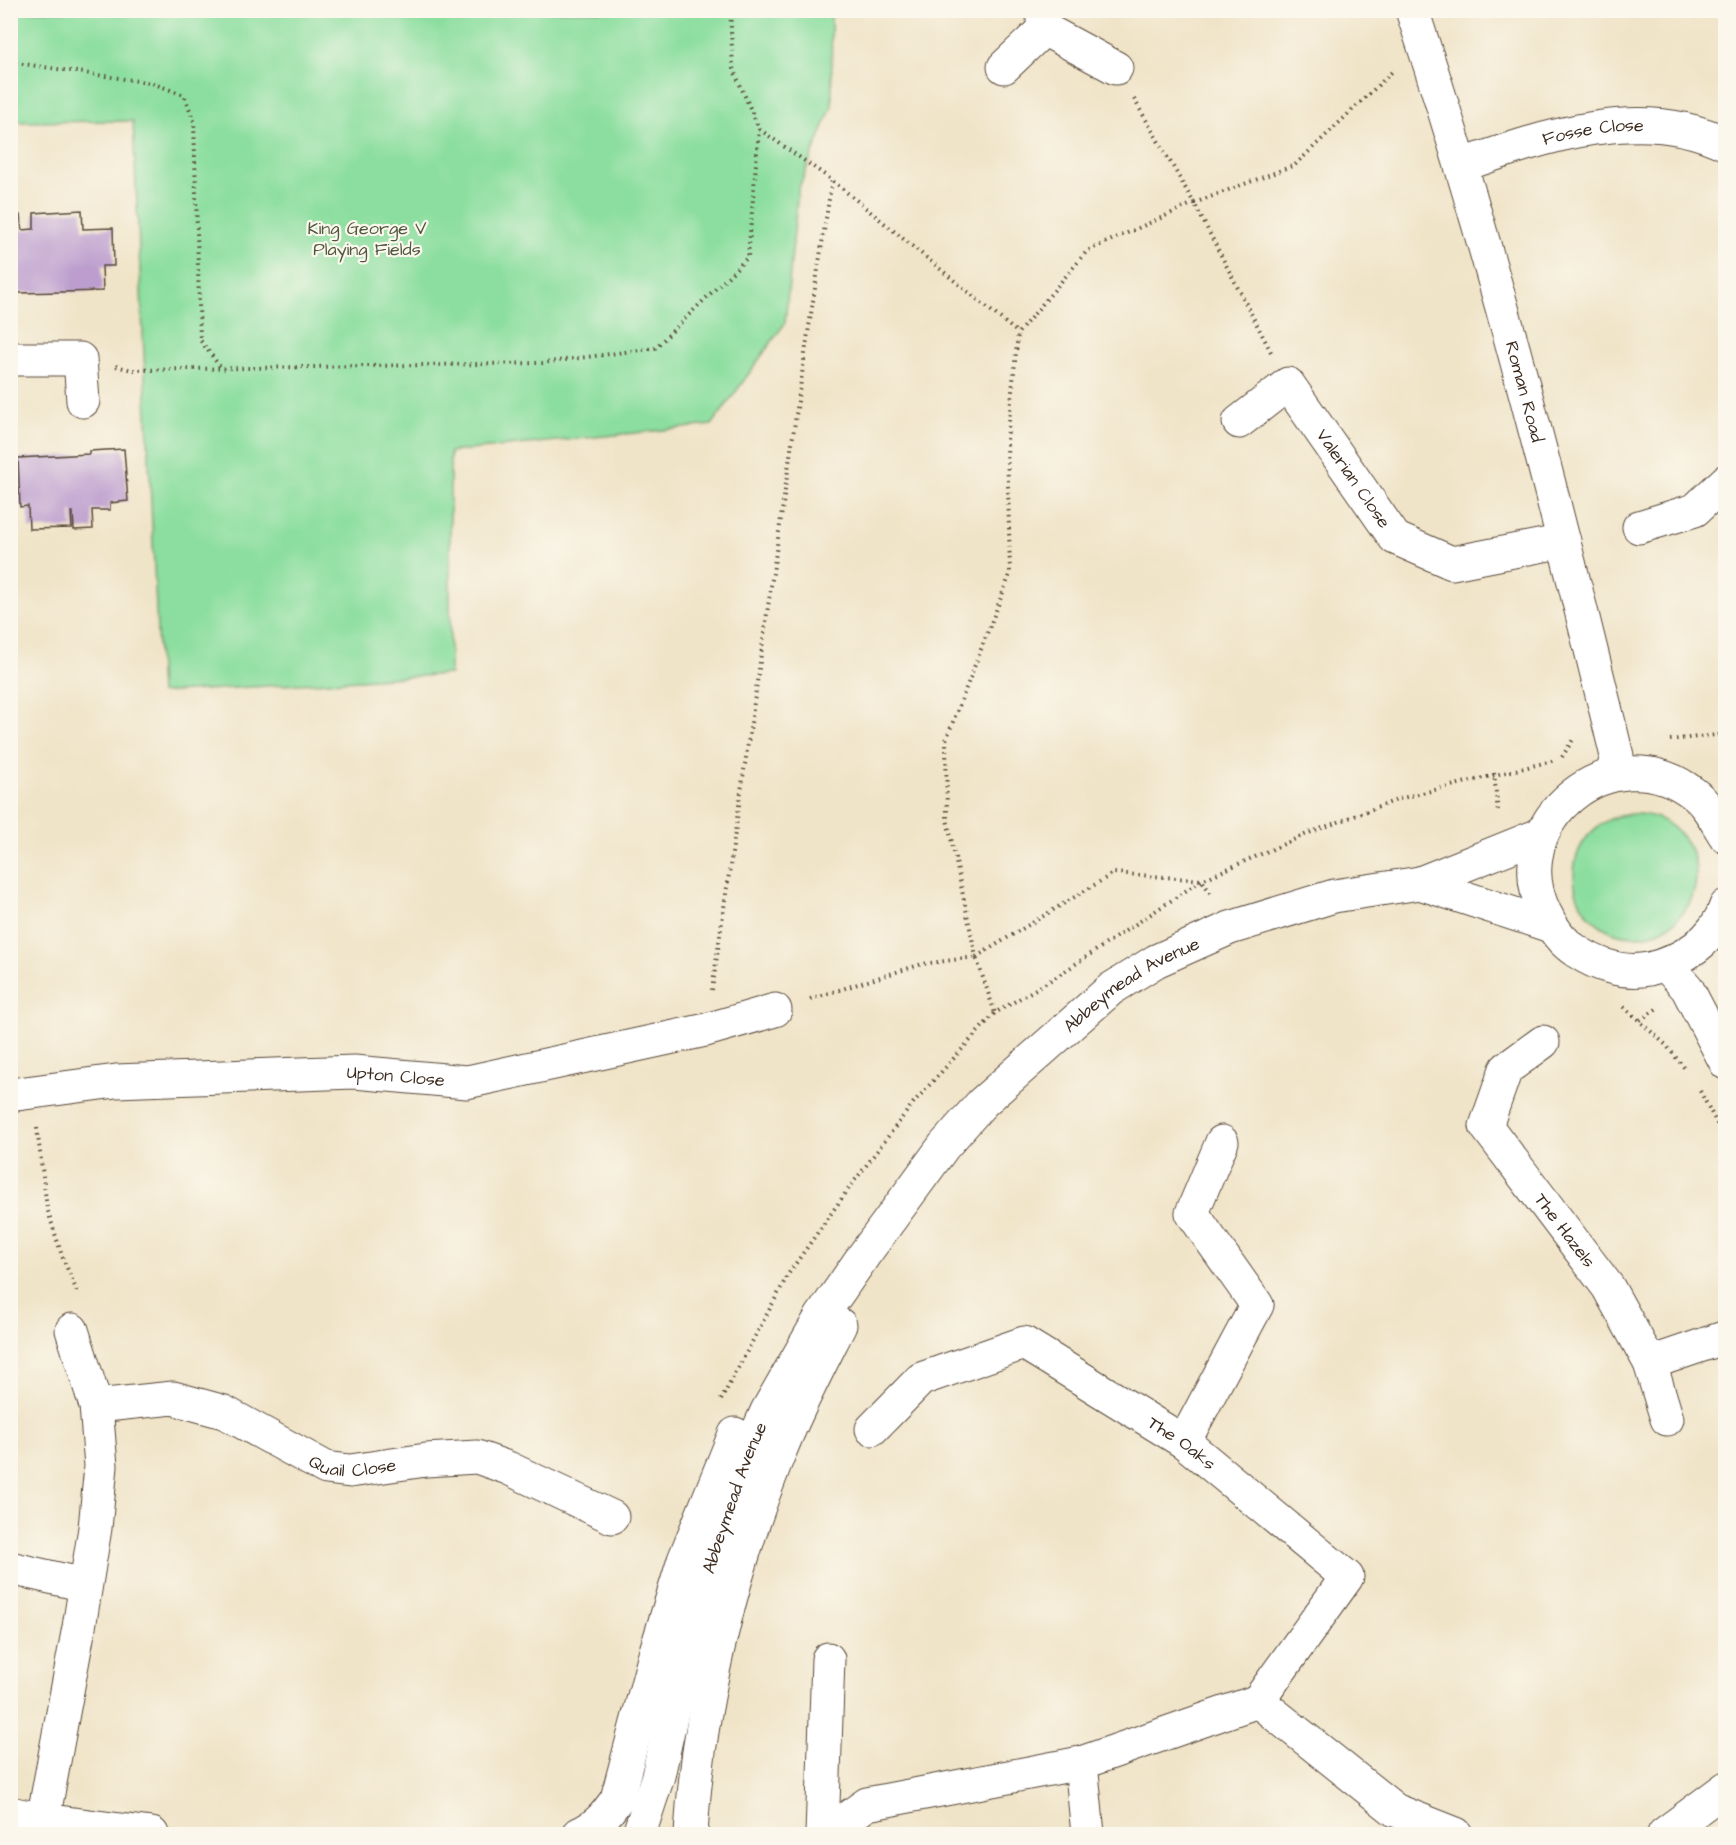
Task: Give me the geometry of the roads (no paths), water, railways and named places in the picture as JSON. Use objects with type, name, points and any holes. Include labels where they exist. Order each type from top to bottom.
[{"type":"street","name":"Roman Road","points":[[1412,10],[1463,165],[1564,541],[1617,756],[1612,775]]},
{"type":"street","points":[[1004,67],[1043,20],[1116,68]]},
{"type":"street","name":"Fosse Close","points":[[1463,165],[1538,139],[1586,130],[1637,125],[1678,128],[1712,137],[1725,144]]},
{"type":"street","points":[[10,359],[80,359],[83,401]]},
{"type":"street","name":"Valerian Close","points":[[1239,422],[1288,384],[1395,538],[1452,563],[1564,541]]},
{"type":"street","points":[[1639,527],[1695,510],[1725,481]]},
{"type":"street","points":[[1725,837],[1715,803],[1668,779],[1640,773],[1612,775],[1590,782],[1570,796],[1554,813],[1542,834],[1535,857],[1535,881],[1540,905],[1551,926],[1568,946],[1598,963],[1615,969],[1640,971],[1666,965],[1689,953],[1708,936],[1725,906]]},
{"type":"street","name":"Abbeymead Avenue","points":[[639,1834],[651,1805],[688,1639],[718,1539],[748,1453],[767,1411],[821,1317],[906,1195],[944,1146],[982,1103],[1111,989],[1156,961],[1230,928],[1334,896],[1420,883],[1542,834]]},
{"type":"street","name":"Abbeymead Avenue","points":[[1420,883],[1551,926]]},
{"type":"street","points":[[1666,965],[1687,988],[1725,1063]]},
{"type":"street","name":"Upton Close","points":[[22,1093],[117,1081],[354,1071],[467,1082],[706,1030],[775,1010]]},
{"type":"street","name":"The Hazels","points":[[1543,1042],[1506,1069],[1486,1126],[1608,1287],[1650,1363]]},
{"type":"street","points":[[1184,1442],[1257,1305],[1192,1213],[1221,1142]]},
{"type":"street","name":"Abbeymead Avenue","points":[[579,1834],[591,1829],[606,1816],[617,1799],[656,1651],[684,1560],[716,1475],[751,1398],[793,1327],[830,1275],[865,1235],[906,1195]]},
{"type":"street","name":"Abbeymead Avenue","points":[[691,1834],[694,1791],[707,1707],[732,1597],[751,1530],[798,1408],[906,1195]]},
{"type":"street","points":[[43,1820],[95,1528],[101,1466],[96,1406],[72,1330]]},
{"type":"street","points":[[1667,1419],[1650,1363],[1725,1337]]},
{"type":"street","name":"The Oaks","points":[[872,1429],[921,1379],[1024,1343],[1184,1442],[1347,1577],[1258,1701]]},
{"type":"street","name":"Quail Close","points":[[96,1406],[173,1398],[224,1412],[326,1468],[350,1471],[426,1460],[477,1457],[508,1468],[612,1517]]},
{"type":"street","points":[[10,1568],[85,1585]]},
{"type":"street","points":[[823,1834],[828,1659]]},
{"type":"street","points":[[823,1834],[867,1804],[1081,1763],[1258,1701],[1395,1810],[1456,1834]]},
{"type":"street","points":[[1081,1763],[1088,1834]]},
{"type":"street","name":"Abbeymead Avenue","points":[[626,1771],[627,1834]]},
{"type":"street","points":[[1664,1834],[1725,1788]]},
{"type":"street","points":[[10,1813],[43,1820],[152,1834]]},
{"type":"park label","name":"King George V Playing Fields","points":[[367,238]]}]
